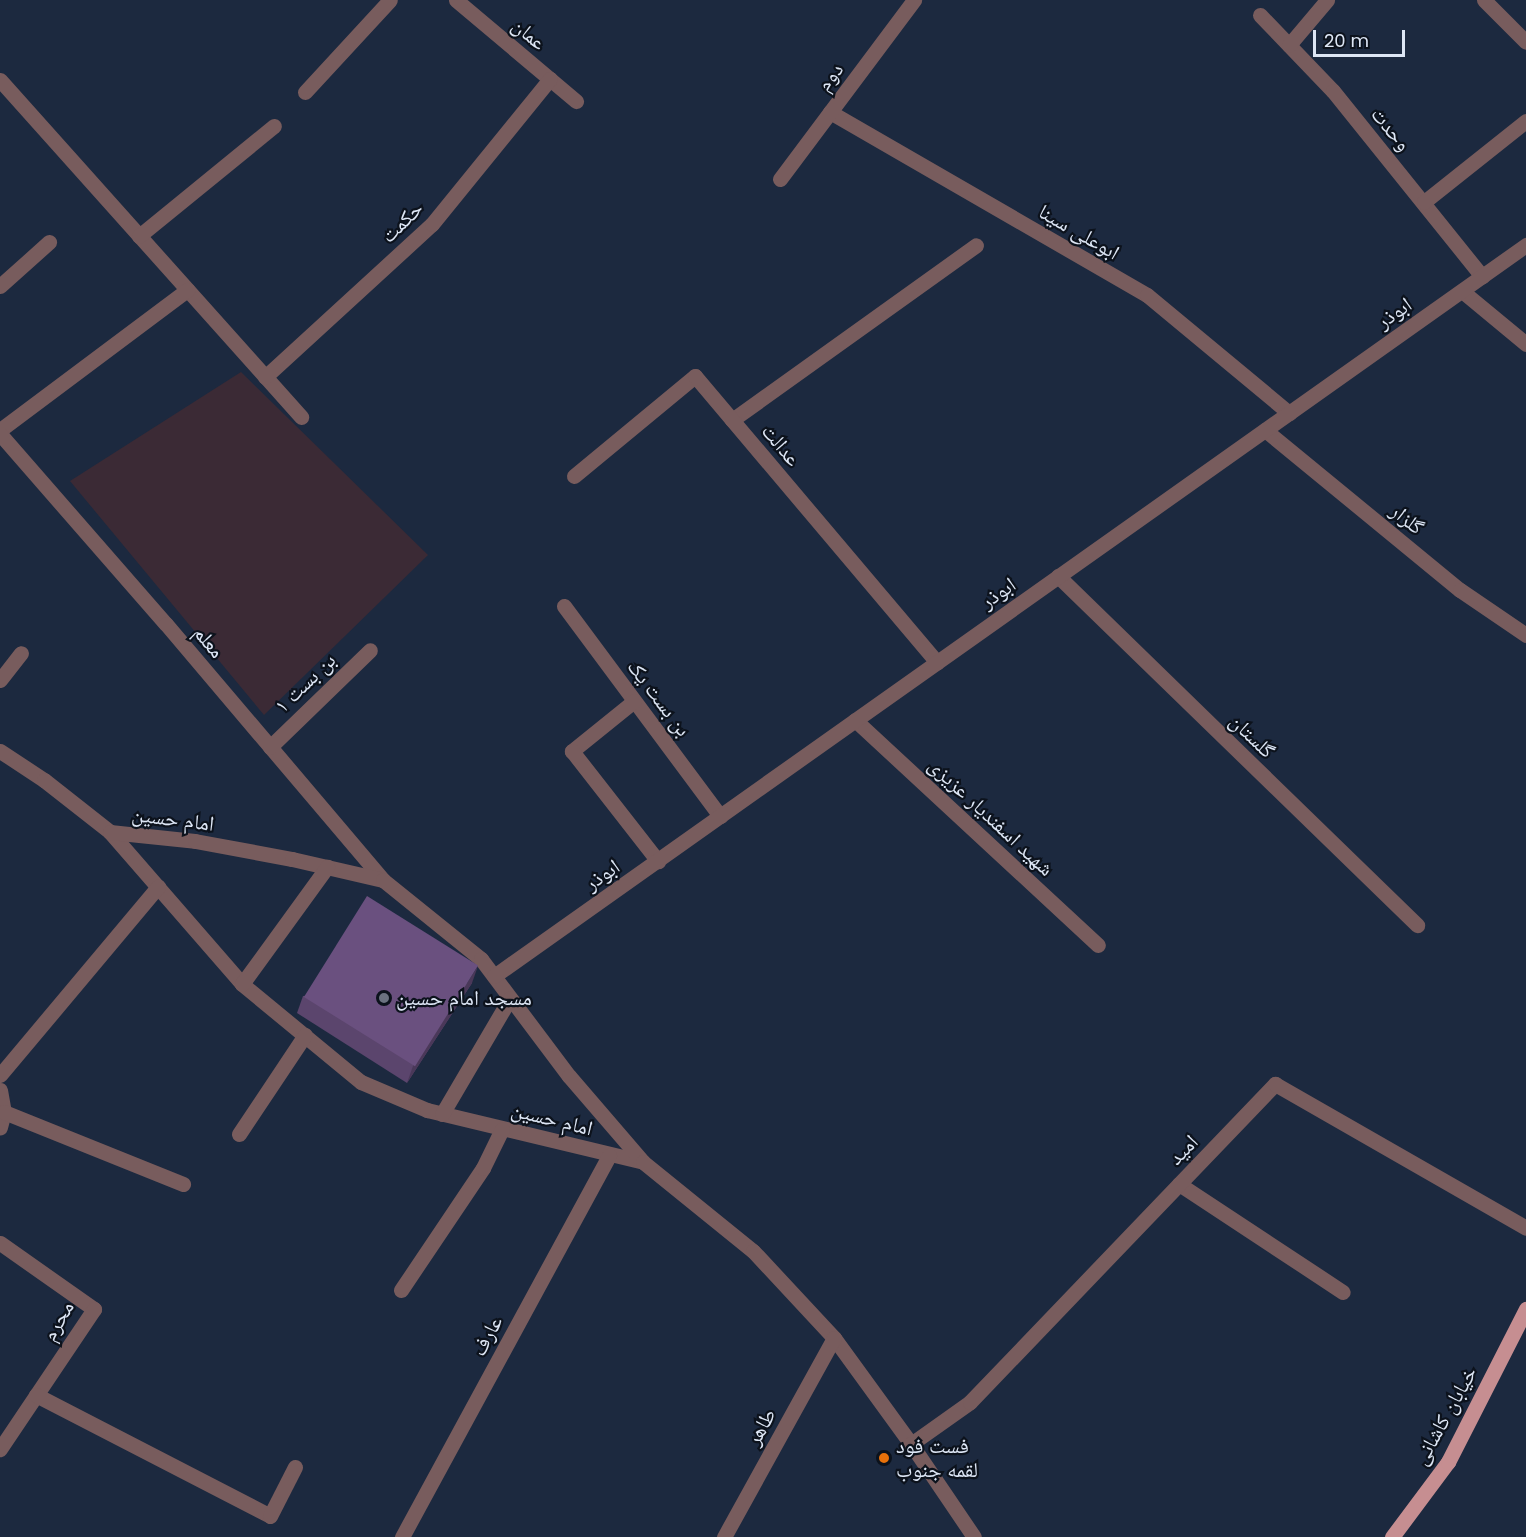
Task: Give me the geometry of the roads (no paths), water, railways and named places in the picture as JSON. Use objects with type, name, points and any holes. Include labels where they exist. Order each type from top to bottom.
[{"type":"main road","name":"خیابان کاشانی","points":[[1392,1537],[1448,1462],[1526,1309]]},
{"type":"street","points":[[304,92],[390,0]]},
{"type":"street","name":"عمان","points":[[456,0],[576,101]]},
{"type":"street","name":"دوم","points":[[780,179],[914,0]]},
{"type":"street","points":[[1289,45],[1328,0]]},
{"type":"street","points":[[1484,0],[1526,42]]},
{"type":"street","name":"وحدت","points":[[1260,15],[1333,91],[1482,276]]},
{"type":"street","name":"حکمت","points":[[265,377],[432,224],[550,79]]},
{"type":"street","points":[[0,80],[301,417]]},
{"type":"street","name":"ابوعلی سینا","points":[[830,112],[1147,295],[1289,413]]},
{"type":"street","points":[[1424,202],[1526,121]]},
{"type":"street","points":[[139,236],[274,126]]},
{"type":"street","points":[[0,286],[49,243]]},
{"type":"street","points":[[732,420],[976,245]]},
{"type":"street","name":"ابوذر","points":[[494,976],[1526,245]]},
{"type":"street","points":[[0,432],[187,290]]},
{"type":"street","points":[[1462,291],[1526,344]]},
{"type":"street","name":"عدالت","points":[[574,476],[695,376],[937,662]]},
{"type":"street","name":"گلزار","points":[[1265,430],[1460,590],[1526,635]]},
{"type":"street","name":"معلم","points":[[0,432],[383,880]]},
{"type":"street","name":"گلستان","points":[[1058,576],[1417,925]]},
{"type":"street","name":"بن بست یک","points":[[564,606],[720,816]]},
{"type":"street","name":"بن بست ۱","points":[[270,747],[370,650]]},
{"type":"street","points":[[0,680],[21,653]]},
{"type":"street","points":[[634,701],[572,751],[658,861]]},
{"type":"street","name":"شهید اسفندیار عزیزی","points":[[855,720],[1098,945]]},
{"type":"street","points":[[0,751],[44,780],[110,832]]},
{"type":"street","name":"امام حسین","points":[[110,832],[195,841],[383,880],[481,959],[569,1076],[643,1162],[753,1251],[834,1338],[911,1444],[974,1537]]},
{"type":"street","name":"امام حسین","points":[[110,832],[242,984],[362,1082],[442,1114],[643,1162]]},
{"type":"street","points":[[242,984],[327,867]]},
{"type":"street","points":[[0,1075],[158,887]]},
{"type":"street","points":[[442,1114],[510,998]]},
{"type":"street","points":[[239,1134],[305,1035]]},
{"type":"street","name":"امید","points":[[911,1444],[970,1402],[1275,1084],[1526,1228]]},
{"type":"street","points":[[0,1090],[2,1119],[183,1184]]},
{"type":"street","points":[[401,1290],[483,1168],[502,1129]]},
{"type":"street","name":"عارف","points":[[402,1537],[609,1155]]},
{"type":"street","points":[[1179,1184],[1343,1292]]},
{"type":"street","name":"محرم","points":[[0,1243],[94,1309],[0,1449]]},
{"type":"street","name":"طاهر","points":[[724,1537],[834,1338]]},
{"type":"street","points":[[36,1395],[270,1516],[295,1467]]},
{"type":"place","name":"مسجد امام حسین","points":[[384,998]]},
{"type":"place","name":"فست فود لقمه جنوب","points":[[884,1458]]}]
